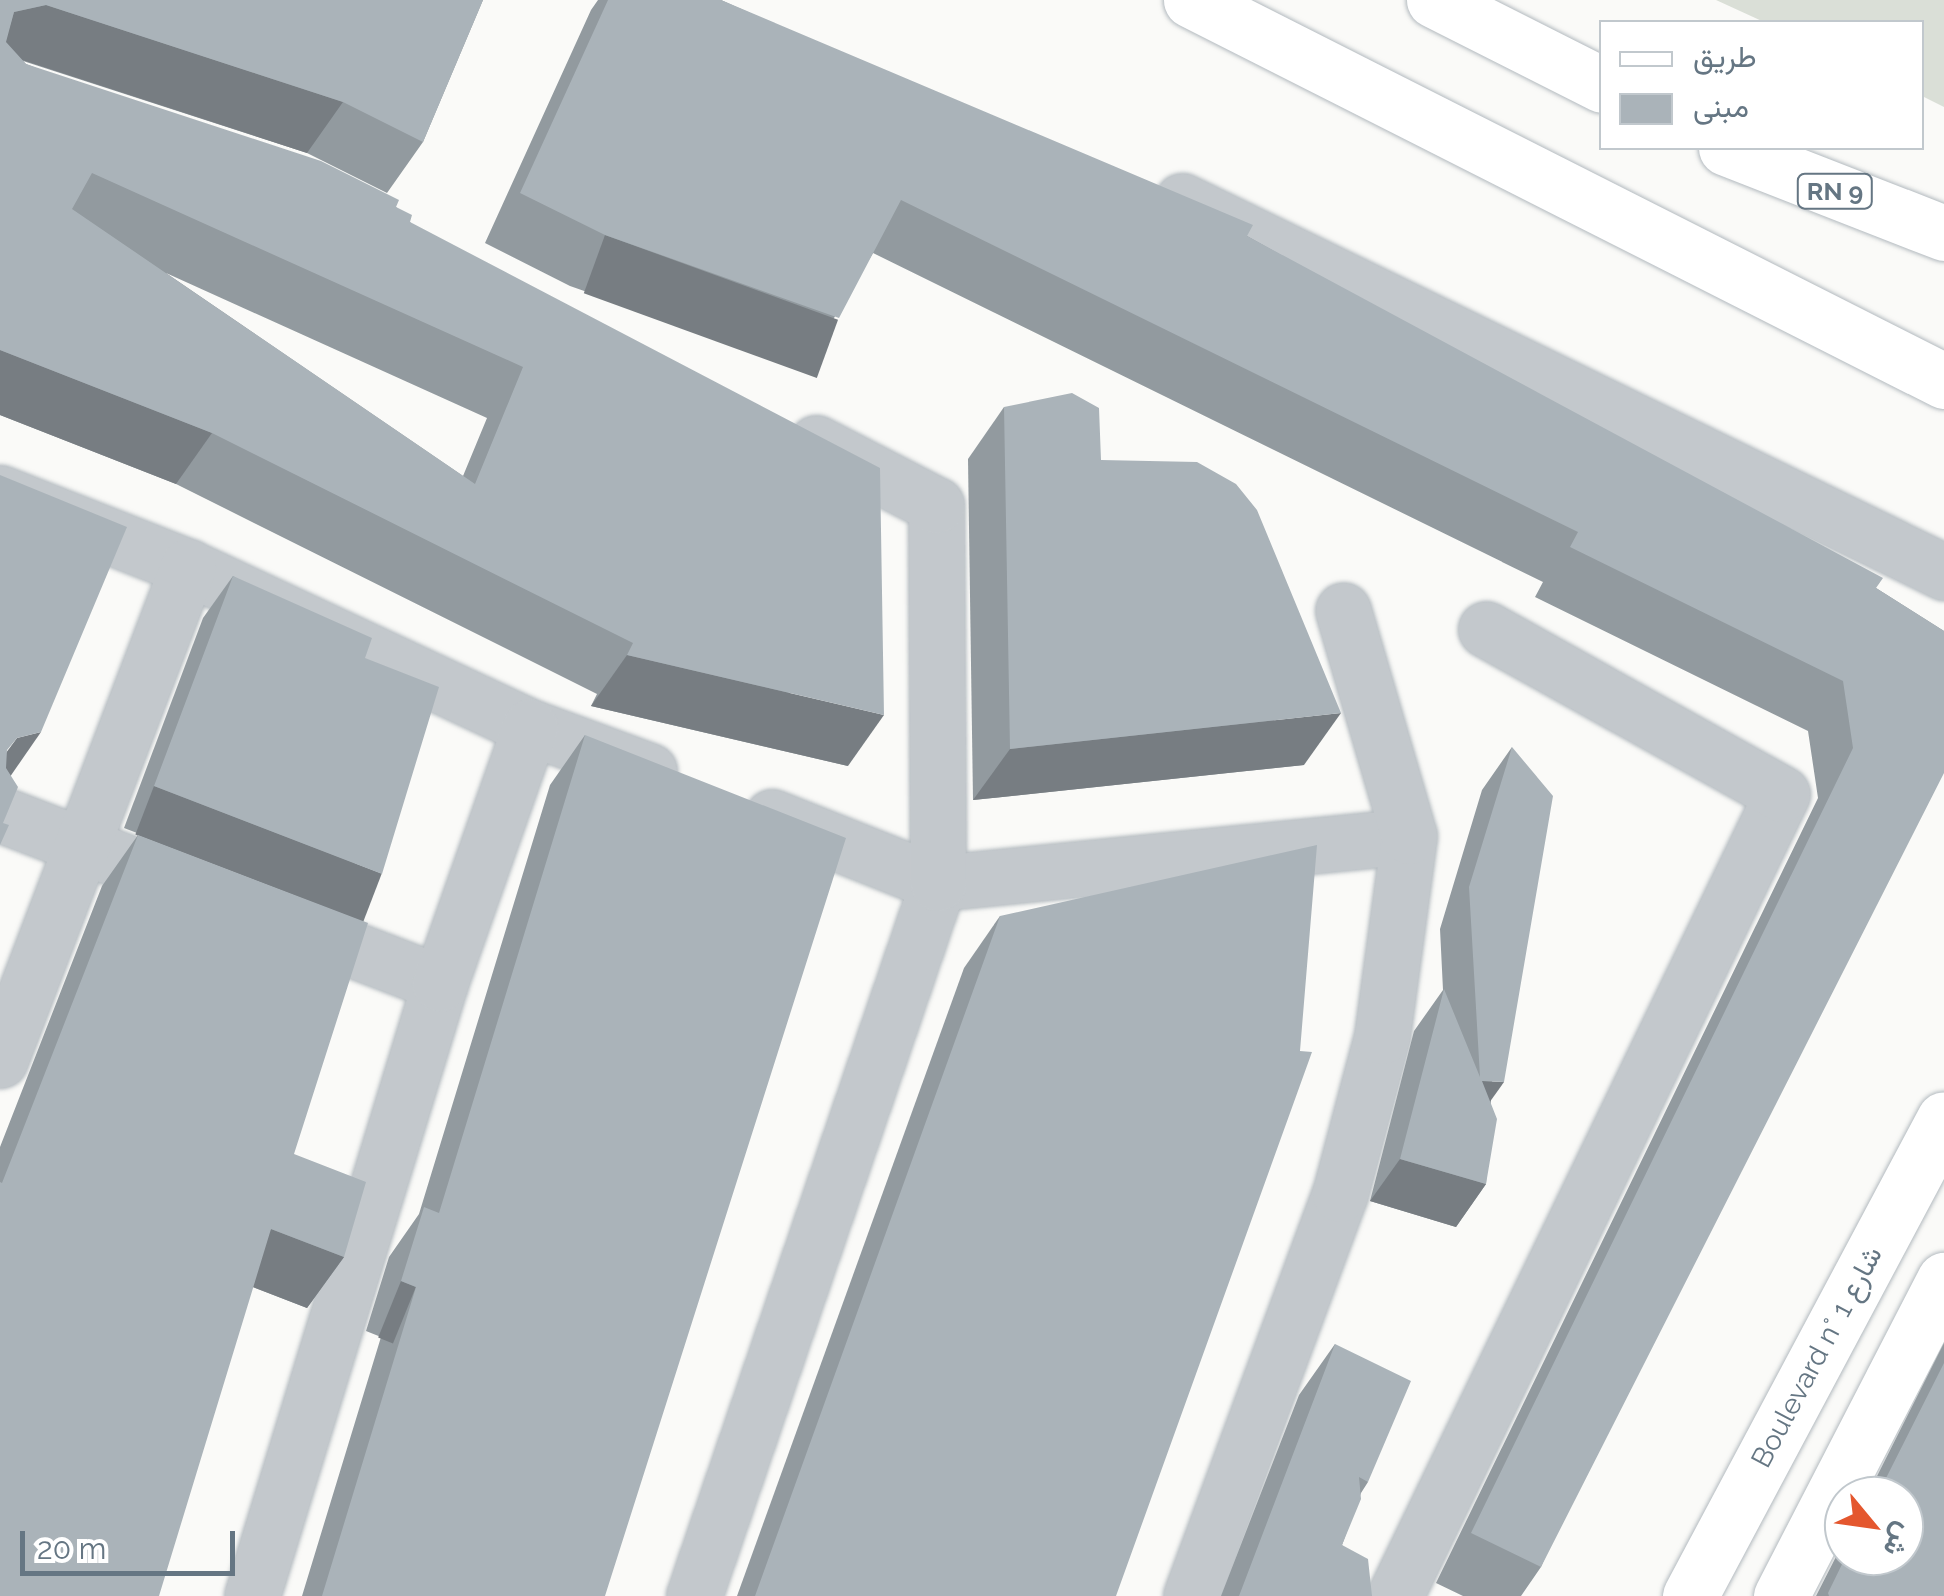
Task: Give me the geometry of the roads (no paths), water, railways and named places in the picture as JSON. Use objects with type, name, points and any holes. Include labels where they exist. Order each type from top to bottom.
[{"type":"main road","points":[[1191,0],[1944,381]]},
{"type":"main road","points":[[1434,0],[1599,83]]},
{"type":"main road","name":"RN 9","points":[[1731,150],[1944,233]]},
{"type":"main road","name":"Boulevard n° شارع 1","points":[[1690,1596],[1944,1118]]},
{"type":"main road","points":[[1781,1596],[1944,1280]]},
{"type":"street","points":[[1127,178],[1944,572]]},
{"type":"street","points":[[694,1596],[938,884],[936,505],[762,415]]},
{"type":"street","points":[[0,493],[188,567],[530,727],[938,884],[1409,836]]},
{"type":"street","points":[[0,1060],[188,567]]},
{"type":"street","points":[[1191,1596],[1340,1194],[1382,1036],[1409,836],[1343,610]]},
{"type":"street","points":[[1395,1596],[1782,794],[1486,629]]},
{"type":"street","points":[[252,1596],[440,983],[530,727]]},
{"type":"street","points":[[0,814],[440,983]]}]
